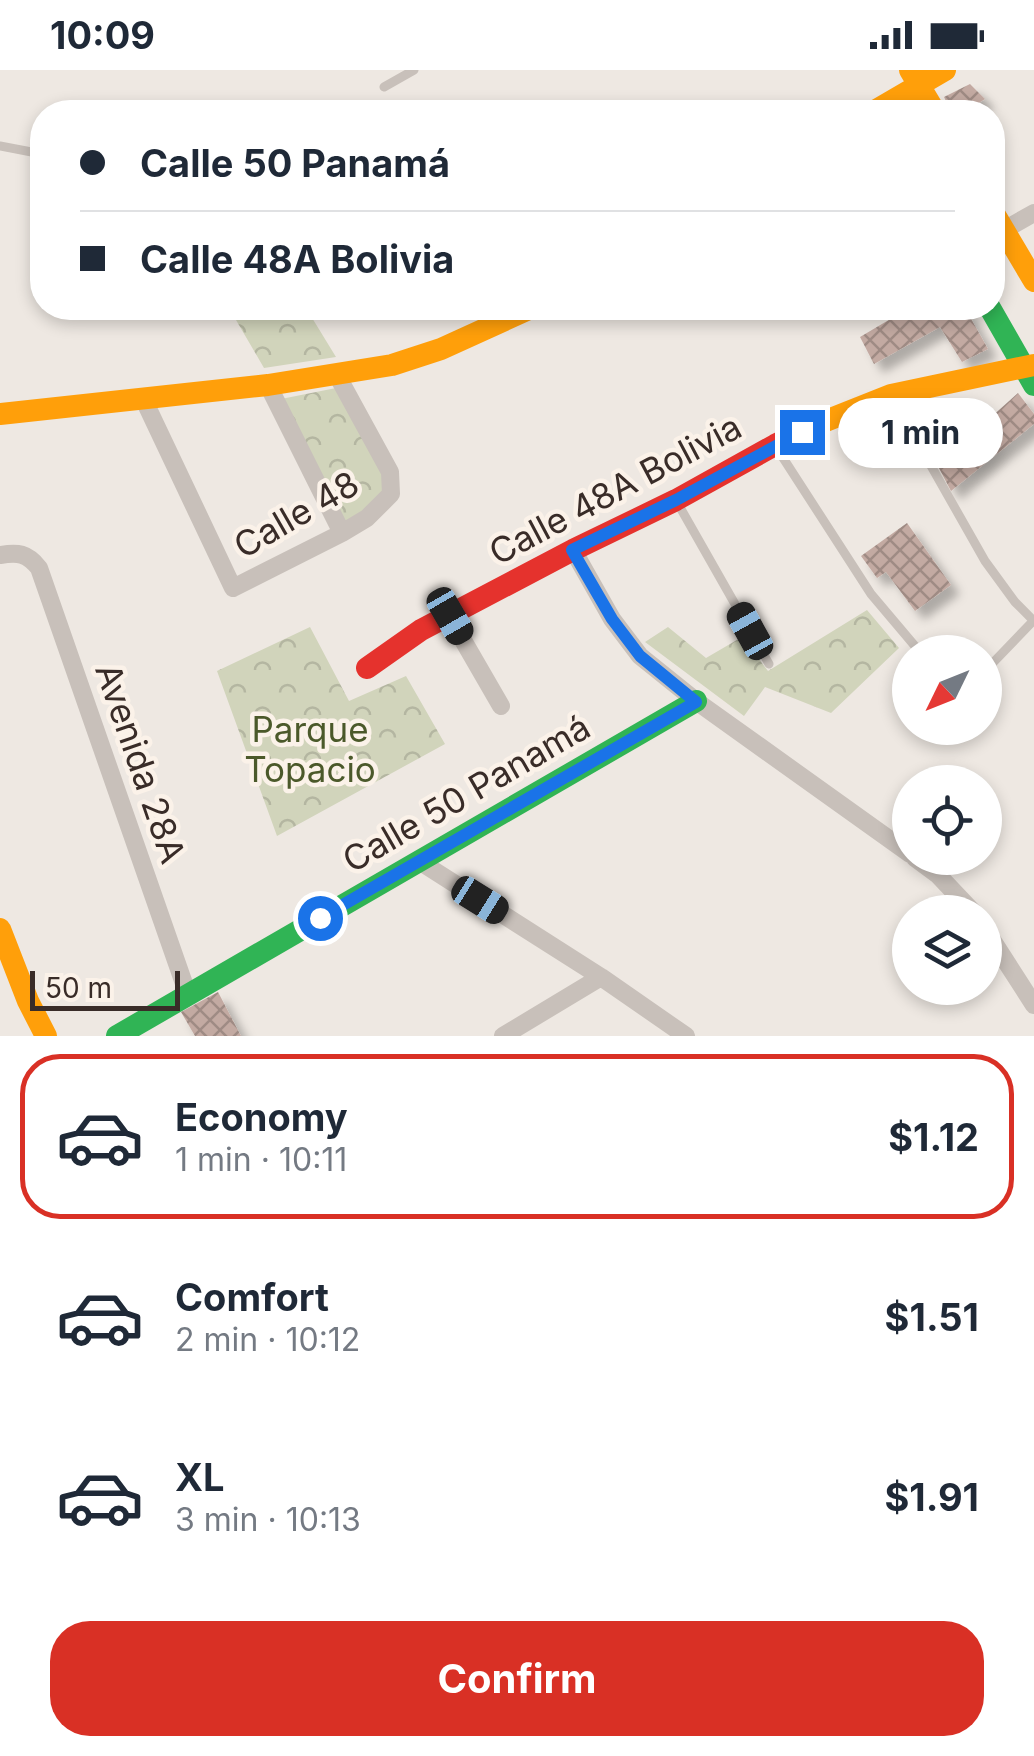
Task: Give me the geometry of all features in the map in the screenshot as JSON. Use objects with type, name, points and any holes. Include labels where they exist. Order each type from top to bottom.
[{"type":"street","points":[[890,100],[915,78],[945,70]]},
{"type":"street","points":[[915,78],[928,100]]},
{"type":"street","points":[[1005,218],[1034,212]]},
{"type":"street","points":[[1005,232],[1034,282]]},
{"type":"street","points":[[0,414],[268,385],[392,365],[504,320]]},
{"type":"street","points":[[998,320],[1031,373]]},
{"type":"street","name":"Calle 48A Bolivia","points":[[366,668],[421,630],[829,419],[890,395],[1031,373]]},
{"type":"street","name":"Calle 48","points":[[143,398],[233,588],[342,533],[367,518],[391,494],[390,472],[337,375]]},
{"type":"street","points":[[268,385],[342,533]]},
{"type":"street","points":[[572,550],[612,619],[640,656],[696,702],[892,842]]},
{"type":"street","name":"Avenida 28A","points":[[0,555],[16,552],[29,556],[39,568],[188,995]]},
{"type":"street","points":[[450,616],[501,706]]},
{"type":"street","name":"Calle 50 Panamá","points":[[117,1036],[696,702]]},
{"type":"street","points":[[419,861],[602,976],[686,1036]]},
{"type":"street","points":[[938,875],[957,895]]},
{"type":"street","points":[[0,929],[46,1036]]},
{"type":"street","points":[[1002,955],[1034,1005]]},
{"type":"street","points":[[503,1036],[602,976]]},
{"type":"lane","points":[[384,88],[414,70]]},
{"type":"lane","points":[[0,146],[30,152]]},
{"type":"lane","points":[[890,395],[985,561],[1015,602],[1034,620],[1002,653]]},
{"type":"lane","points":[[775,445],[871,594],[906,635]]},
{"type":"lane","points":[[676,500],[768,664]]},
{"type":"green space","points":[[236,320],[313,320],[336,357],[264,368]]},
{"type":"green space","points":[[336,388],[383,470],[383,493],[377,503],[343,524],[281,399]]},
{"type":"green space","points":[[867,610],[892,640],[892,655],[831,713],[765,687],[744,716],[645,642],[668,627],[706,658],[742,637],[768,671]]},
{"type":"green space","name":"Parque Topacio","points":[[310,627],[349,701],[406,676],[445,744],[277,836],[217,671]]},
{"type":"building","points":[[970,84],[985,99],[945,100],[944,97]]},
{"type":"building","points":[[889,320],[972,320],[988,349],[962,362],[940,327],[874,364],[860,337]]},
{"type":"building","points":[[1018,393],[1034,414],[1034,424],[951,491],[920,432],[954,408],[970,436]]},
{"type":"building","points":[[907,523],[951,585],[915,611],[886,572],[877,578],[861,556]]},
{"type":"building","points":[[218,992],[241,1036],[195,1036],[181,1012]]},
{"type":"traffic: fast","points":[[997,320],[1034,385]]},
{"type":"traffic: fast","points":[[117,1036],[696,701]]},
{"type":"traffic: slow","points":[[910,70],[928,100]]},
{"type":"traffic: slow","points":[[894,100],[945,70]]},
{"type":"traffic: slow","points":[[1005,232],[1034,281]]},
{"type":"traffic: slow","points":[[0,414],[268,385],[392,365],[441,349],[505,320]]},
{"type":"traffic: slow","points":[[818,424],[891,395],[1034,365]]},
{"type":"traffic: slow","points":[[0,929],[46,1036]]},
{"type":"traffic: jam","points":[[367,668],[421,630],[818,424]]},
{"type":"route","points":[[320,918],[696,702],[640,656],[612,619],[572,550],[802,432]]}]
